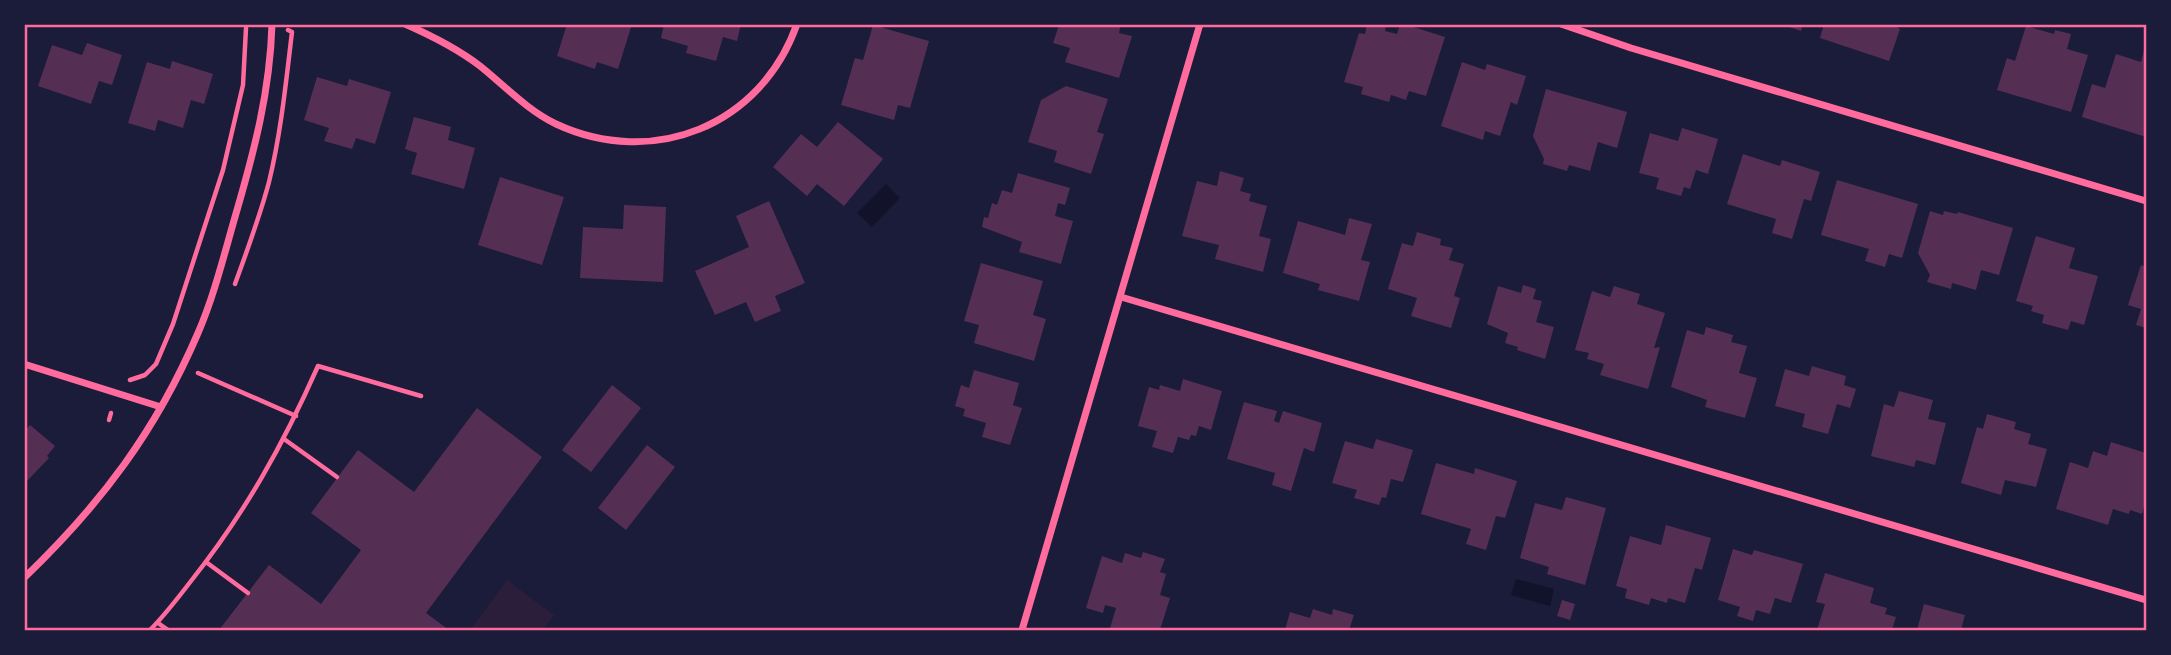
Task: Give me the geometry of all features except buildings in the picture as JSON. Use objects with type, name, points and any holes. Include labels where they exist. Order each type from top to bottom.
[{"type":"street","points":[[24,578],[84,517],[114,481],[148,431],[199,331],[251,164],[263,116],[272,24]]},
{"type":"street","points":[[405,24],[456,50],[538,114],[575,131],[644,142],[693,133],[710,126],[729,113],[752,95],[769,75],[784,54],[797,24]]},
{"type":"street","points":[[1022,631],[1200,24]]},
{"type":"street","points":[[1561,24],[1645,52],[2147,201]]},
{"type":"street","points":[[1121,297],[2147,600]]},
{"type":"street","points":[[24,364],[161,407]]},
{"type":"path","points":[[122,379],[134,380],[145,375],[156,364],[173,324],[223,170],[243,85],[247,28]]},
{"type":"path","points":[[150,631],[206,562],[258,486],[296,416],[318,366],[421,396]]},
{"type":"path","points":[[198,374],[296,416]]},
{"type":"path","points":[[145,375],[155,380]]},
{"type":"path","points":[[109,420],[111,413]]},
{"type":"path","points":[[284,439],[337,477]]},
{"type":"path","points":[[206,562],[248,593]]},
{"type":"path","points":[[158,622],[168,631]]},
{"type":"shaded area","points":[[886,184],[900,198],[872,227],[857,213]]},
{"type":"shaded area","points":[[1516,579],[1554,589],[1550,606],[1511,595]]},
{"type":"shaded area","points":[[507,580],[554,615],[543,630],[470,630]]}]
